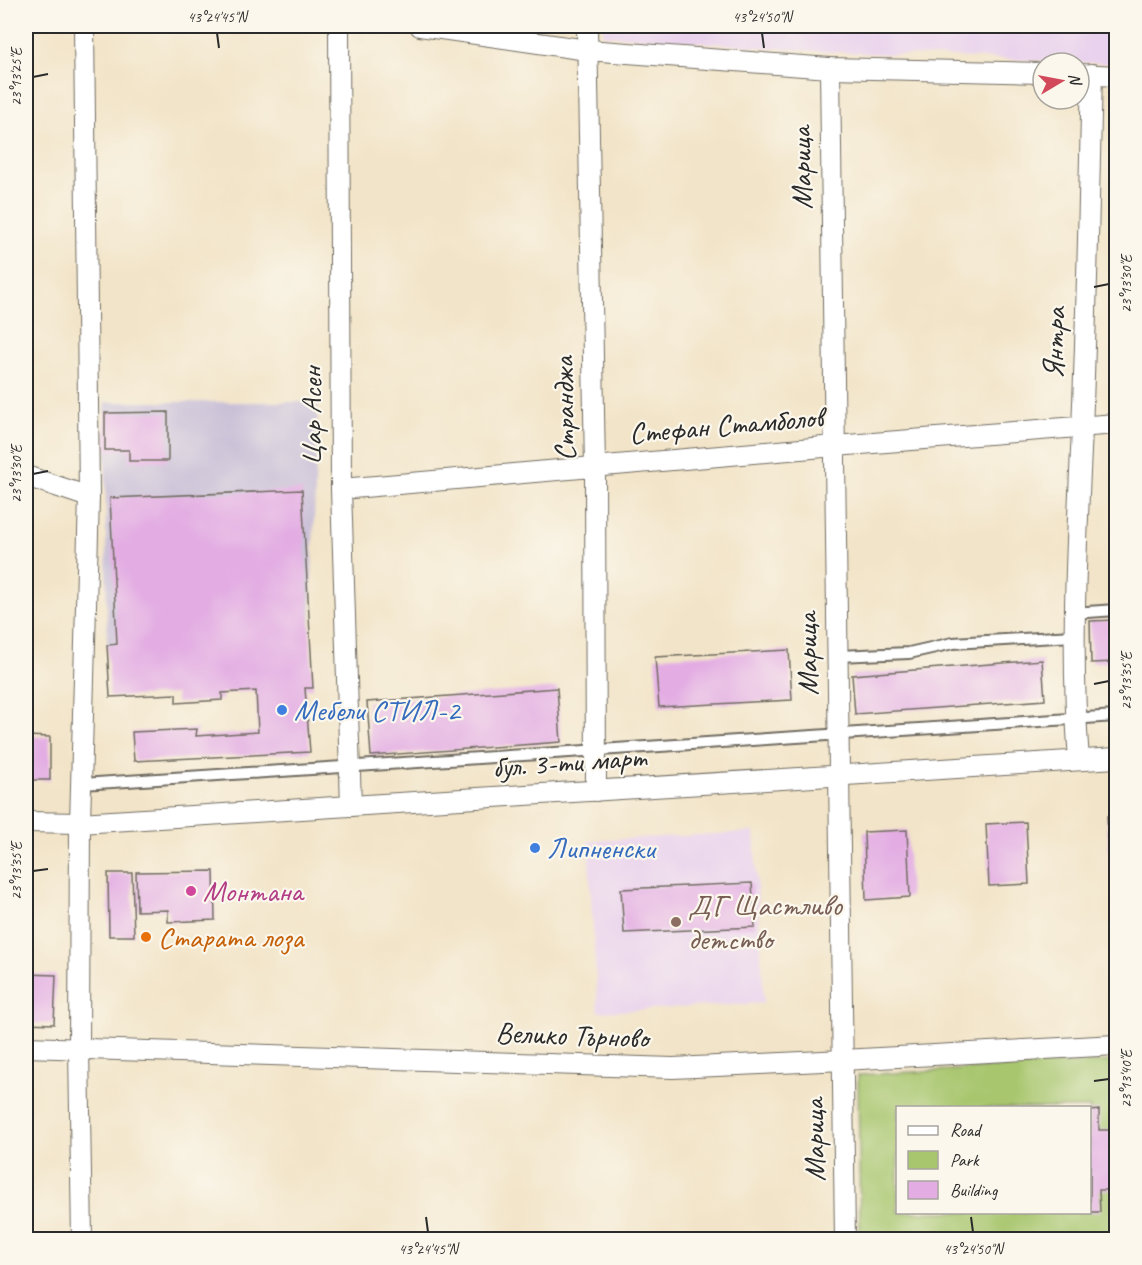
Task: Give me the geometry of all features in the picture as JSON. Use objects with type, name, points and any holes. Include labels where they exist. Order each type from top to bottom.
[{"type":"street","points":[[82,1239],[79,1048],[80,823],[89,497],[84,26]]},
{"type":"street","name":"Цар Асен","points":[[339,26],[341,489],[351,806]]},
{"type":"street","points":[[420,26],[587,50],[830,68],[1031,73]]},
{"type":"street","name":"Странджа","points":[[587,26],[595,467],[594,751],[596,790]]},
{"type":"street","name":"Марица","points":[[830,68],[845,1239]]},
{"type":"street","points":[[1091,74],[1116,76]]},
{"type":"street","name":"Янтра","points":[[1079,760],[1073,613],[1082,426],[1085,111]]},
{"type":"street","name":"Стефан Стамболов","points":[[341,489],[1116,424]]},
{"type":"street","points":[[26,477],[89,497]]},
{"type":"street","name":"бул. 3-ти март","points":[[26,822],[80,823],[1116,758]]},
{"type":"street","name":"Велико Търново","points":[[26,1047],[673,1068],[1116,1045]]},
{"type":"lane","points":[[1073,613],[1116,610]]},
{"type":"lane","points":[[838,656],[909,653],[953,643],[1073,636]]},
{"type":"lane","points":[[82,784],[1116,716]]},
{"type":"shaded area","points":[[603,26],[1116,26],[1116,64],[1091,63],[1091,51],[1031,51],[1031,60],[814,51],[603,35]]},
{"type":"shaded area","points":[[105,402],[318,402],[310,635],[313,688],[222,693],[222,700],[176,703],[176,694],[110,697],[107,645]]},
{"type":"shaded area","name":"ДГ Щастливо детство","points":[[754,832],[764,1003],[598,1012],[588,841]]},
{"type":"green space","points":[[1116,1061],[1116,1239],[860,1239],[858,1075]]},
{"type":"building","points":[[168,412],[168,461],[129,461],[129,450],[105,450],[105,413]]},
{"type":"building","points":[[302,490],[313,688],[305,688],[310,752],[134,761],[132,732],[197,729],[196,736],[258,732],[256,691],[222,693],[222,700],[176,703],[176,694],[110,697],[107,645],[117,644],[110,498]]},
{"type":"building","points":[[1116,620],[1116,662],[1091,663],[1090,621]]},
{"type":"building","points":[[789,650],[792,700],[659,707],[655,657]]},
{"type":"building","points":[[1042,660],[1045,700],[855,714],[852,675]]},
{"type":"building","points":[[557,688],[561,742],[371,756],[367,702]]},
{"type":"building","points":[[26,736],[50,737],[50,780],[26,780]]},
{"type":"building","points":[[1116,815],[1116,880],[1111,880],[1107,816]]},
{"type":"building","points":[[1026,822],[1029,884],[989,886],[986,824]]},
{"type":"building","points":[[907,830],[910,897],[866,900],[864,832]]},
{"type":"building","name":"Монтана","points":[[214,871],[215,920],[168,922],[168,910],[137,911],[136,872]]},
{"type":"building","points":[[108,873],[132,873],[134,936],[109,936]]},
{"type":"building","points":[[752,883],[755,927],[624,933],[621,889]]},
{"type":"building","points":[[26,974],[56,975],[54,1024],[26,1023]]},
{"type":"building","points":[[1099,1110],[1099,1130],[1116,1130],[1116,1190],[1099,1190],[1100,1212],[1091,1212],[1091,1111]]},
{"type":"place","name":"Мебели СТИЛ-2","points":[[282,710]]},
{"type":"place","name":"Липненски","points":[[535,848]]},
{"type":"place","name":"Монтана","points":[[191,891]]},
{"type":"place","name":"ДГ Щастливо детство","points":[[676,922]]},
{"type":"place","name":"Старата лоза","points":[[146,937]]}]
